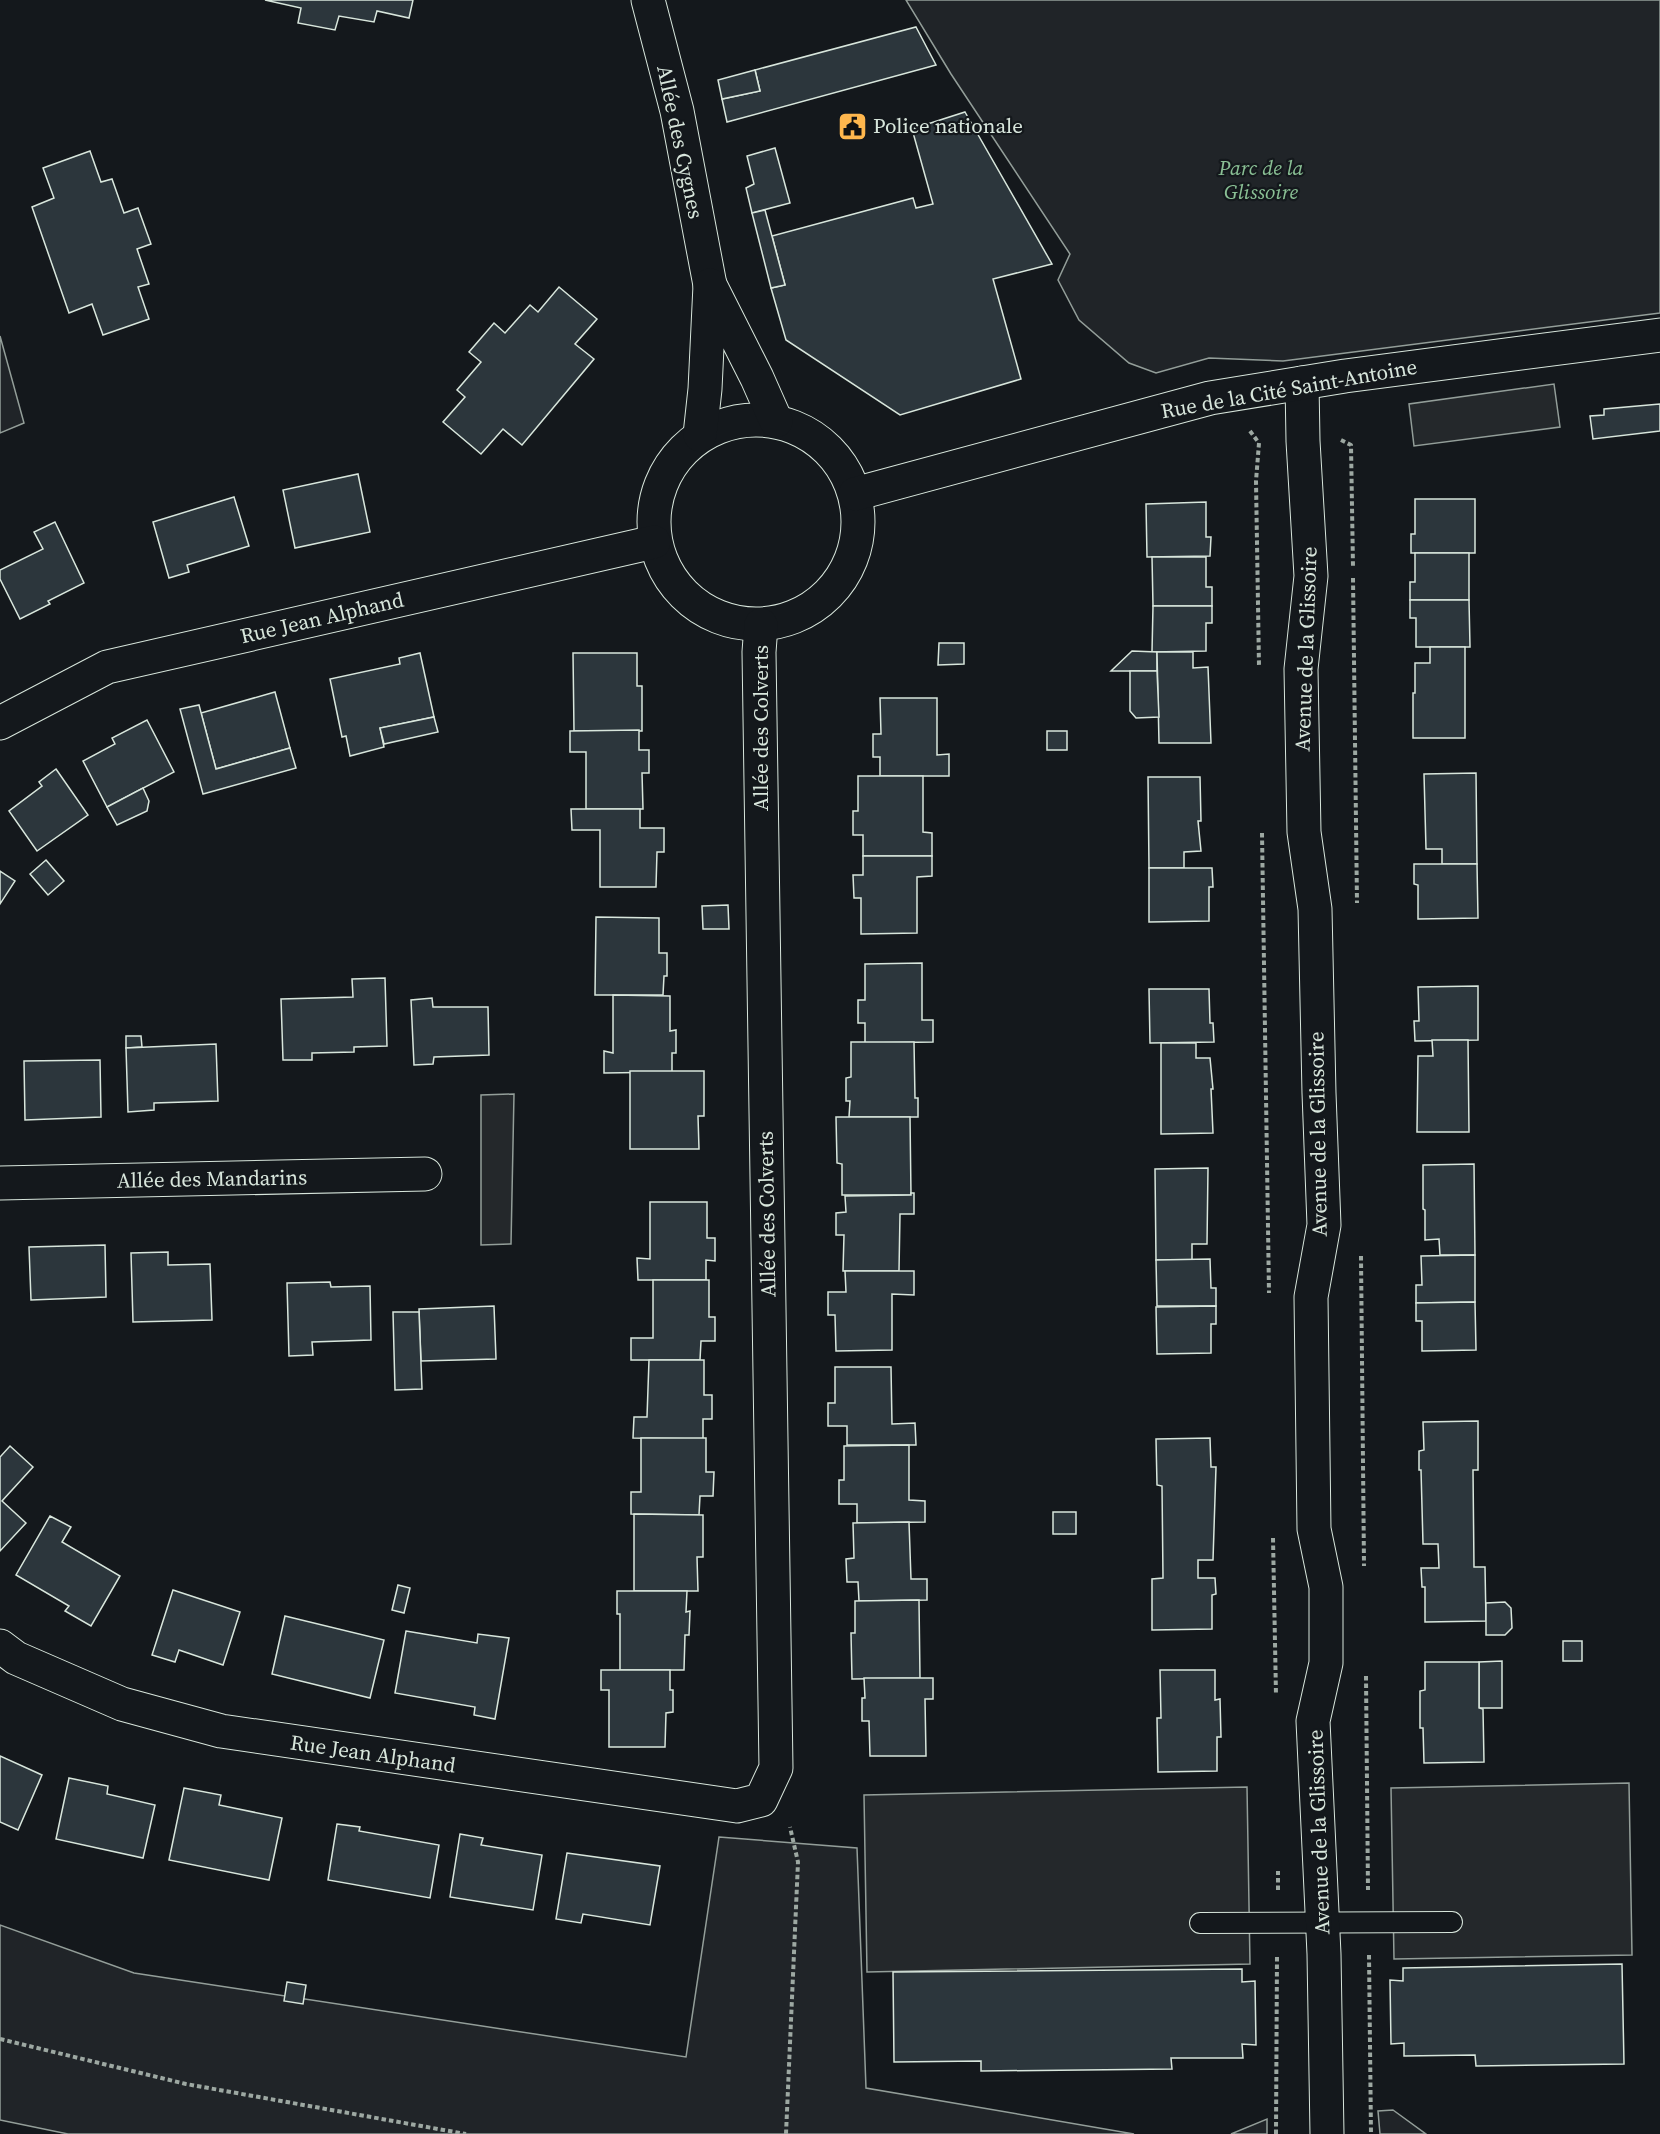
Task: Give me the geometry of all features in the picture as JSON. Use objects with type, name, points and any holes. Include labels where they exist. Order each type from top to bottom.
[{"type":"street","name":"Allée des Cygnes","points":[[648,0],[676,111],[710,285],[705,389],[700,435]]},
{"type":"street","name":"Allée des Cygnes","points":[[710,285],[776,421]]},
{"type":"street","name":"Rue de la Cité Saint-Antoine","points":[[855,494],[1210,398],[1345,376],[1660,334]]},
{"type":"street","name":"Avenue de la Glissoire","points":[[1302,383],[1311,576],[1301,669],[1304,832],[1315,909],[1324,1225],[1311,1297],[1314,1529],[1326,1587],[1326,1663],[1313,1721],[1323,1922],[1327,2134]]},
{"type":"street","points":[[738,421],[776,421],[811,435],[838,460],[855,494],[857,540],[840,583],[805,613],[761,625],[724,620],[692,603],[668,576],[654,542],[654,501],[671,464],[700,435],[738,421]]},
{"type":"street","name":"Rue Jean Alphand","points":[[0,723],[107,667],[654,542]]},
{"type":"street","name":"Allée des Colverts","points":[[761,625],[759,688],[776,1768],[761,1800]]},
{"type":"street","name":"Allée des Mandarins","points":[[0,1183],[425,1174]]},
{"type":"street","name":"Rue Jean Alphand","points":[[0,1646],[16,1658],[122,1704],[221,1731],[737,1806],[761,1800]]},
{"type":"lane","points":[[1200,1923],[1452,1922]]},
{"type":"path","points":[[1210,398],[1213,422],[1233,421],[1247,426],[1258,443],[1256,482],[1259,671]]},
{"type":"path","points":[[1262,826],[1269,1300]]},
{"type":"path","points":[[1273,1527],[1276,1706]]},
{"type":"path","points":[[776,1768],[798,1862],[786,2134]]},
{"type":"path","points":[[1276,2134],[1278,1869]]},
{"type":"path","points":[[0,2039],[186,2084],[466,2134]]},
{"type":"green space","name":"Parc de la Glissoire","points":[[906,0],[1660,0],[1660,313],[1283,361],[1209,358],[1156,373],[1129,363],[1079,320],[1058,280],[1070,254],[951,74]]},
{"type":"green space","points":[[0,336],[24,423],[0,433]]},
{"type":"green space","points":[[719,1837],[857,1848],[866,2088],[1134,2134],[68,2134],[0,2120],[0,1925],[134,1973],[686,2057]]},
{"type":"green space","points":[[1393,2110],[1426,2134],[1380,2134],[1378,2111]]},
{"type":"green space","points":[[1267,2119],[1267,2134],[1231,2134]]},
{"type":"shaded area","points":[[1554,384],[1560,427],[1414,446],[1409,404]]},
{"type":"shaded area","points":[[514,1094],[511,1244],[481,1245],[481,1095]]},
{"type":"shaded area","points":[[1629,1783],[1632,1955],[1394,1959],[1391,1788]]},
{"type":"shaded area","points":[[1247,1787],[1250,1964],[867,1972],[864,1795]]},
{"type":"building","points":[[265,0],[413,0],[409,18],[377,11],[374,22],[339,16],[335,30],[298,23],[301,8]]},
{"type":"building","points":[[916,27],[936,65],[727,122],[722,99],[760,91],[755,70]]},
{"type":"building","points":[[755,70],[760,91],[722,99],[718,80]]},
{"type":"building","points":[[965,112],[1052,264],[993,279],[1021,379],[900,415],[786,340],[771,288],[785,285],[772,236],[913,198],[916,208],[933,204],[912,129]]},
{"type":"building","points":[[775,148],[790,203],[752,213],[746,188],[754,184],[747,156]]},
{"type":"building","points":[[90,151],[101,182],[112,179],[124,213],[138,208],[151,244],[137,249],[149,284],[138,287],[149,319],[103,335],[92,304],[69,313],[32,207],[54,198],[43,168]]},
{"type":"building","points":[[765,210],[785,285],[771,288],[752,213]]},
{"type":"building","points":[[559,287],[597,319],[575,344],[594,359],[522,445],[503,429],[481,454],[443,422],[465,397],[457,390],[481,362],[469,352],[494,323],[505,333],[530,305],[538,312]]},
{"type":"building","points":[[1660,404],[1660,431],[1593,439],[1590,416],[1604,415],[1604,409]]},
{"type":"building","points":[[358,474],[370,532],[295,548],[283,490]]},
{"type":"building","points":[[234,497],[249,546],[187,565],[189,572],[169,578],[153,522]]},
{"type":"building","points":[[1415,499],[1475,499],[1475,553],[1411,553],[1411,534],[1415,534]]},
{"type":"building","points":[[1206,502],[1206,537],[1211,537],[1210,556],[1147,557],[1146,504]]},
{"type":"building","points":[[55,522],[84,583],[48,601],[50,604],[20,619],[0,579],[0,570],[43,549],[34,532]]},
{"type":"building","points":[[1415,553],[1469,553],[1469,600],[1410,600],[1410,582],[1415,582]]},
{"type":"building","points":[[1152,557],[1206,557],[1206,587],[1212,587],[1212,606],[1153,606]]},
{"type":"building","points":[[1410,600],[1469,600],[1470,647],[1416,647],[1416,618],[1410,618]]},
{"type":"building","points":[[1153,606],[1212,606],[1212,623],[1206,623],[1206,651],[1152,652]]},
{"type":"building","points":[[939,643],[964,643],[964,664],[938,665]]},
{"type":"building","points":[[1430,647],[1465,647],[1465,738],[1413,738],[1415,663],[1430,663]]},
{"type":"building","points":[[1132,651],[1157,652],[1157,671],[1111,671]]},
{"type":"building","points":[[1157,652],[1193,652],[1193,668],[1208,667],[1211,743],[1159,743]]},
{"type":"building","points":[[420,653],[434,717],[380,728],[384,747],[350,756],[346,736],[342,737],[330,679],[400,664],[399,658]]},
{"type":"building","points":[[573,653],[637,653],[637,686],[642,686],[642,731],[574,731]]},
{"type":"building","points":[[1130,671],[1157,671],[1159,717],[1136,718],[1130,711]]},
{"type":"building","points":[[275,692],[290,748],[216,769],[201,713]]},
{"type":"building","points":[[880,698],[937,698],[937,755],[949,754],[949,776],[880,776],[880,757],[873,757],[873,734],[881,734]]},
{"type":"building","points":[[199,705],[216,769],[290,748],[296,768],[203,794],[180,709]]},
{"type":"building","points":[[434,717],[438,732],[384,744],[380,728]]},
{"type":"building","points":[[147,720],[174,772],[107,807],[83,761],[115,744],[112,738]]},
{"type":"building","points":[[639,730],[639,750],[649,750],[649,773],[642,773],[643,809],[586,809],[586,752],[570,752],[570,731]]},
{"type":"building","points":[[1047,731],[1067,731],[1067,750],[1047,750]]},
{"type":"building","points":[[56,769],[88,815],[37,851],[9,811],[42,786],[39,782]]},
{"type":"building","points":[[1476,773],[1477,864],[1442,864],[1442,849],[1426,849],[1424,774]]},
{"type":"building","points":[[858,776],[923,776],[923,832],[932,833],[932,856],[863,856],[863,835],[853,835],[853,811],[858,811]]},
{"type":"building","points":[[1148,777],[1200,777],[1201,821],[1198,821],[1201,851],[1184,852],[1184,868],[1149,868]]},
{"type":"building","points":[[143,788],[149,801],[147,811],[117,825],[107,807]]},
{"type":"building","points":[[571,809],[640,809],[640,828],[664,828],[664,852],[657,852],[656,887],[600,887],[600,830],[572,830]]},
{"type":"building","points":[[863,856],[932,856],[932,876],[917,877],[917,933],[861,934],[861,898],[854,898],[853,875],[863,875]]},
{"type":"building","points":[[46,860],[64,881],[48,895],[30,874]]},
{"type":"building","points":[[1414,864],[1477,864],[1478,918],[1418,919],[1418,885],[1414,884]]},
{"type":"building","points":[[1149,868],[1212,868],[1213,887],[1209,887],[1209,921],[1149,922]]},
{"type":"building","points":[[0,871],[15,881],[0,904]]},
{"type":"building","points":[[728,905],[729,929],[703,929],[702,906]]},
{"type":"building","points":[[596,917],[659,918],[659,953],[667,953],[667,976],[664,976],[663,995],[595,995]]},
{"type":"building","points":[[922,963],[922,1020],[933,1020],[933,1042],[865,1043],[865,1023],[858,1023],[858,1000],[865,1000],[865,964]]},
{"type":"building","points":[[385,978],[387,1046],[354,1047],[354,1052],[312,1053],[312,1060],[283,1060],[281,999],[353,997],[352,979]]},
{"type":"building","points":[[1478,986],[1478,1040],[1415,1041],[1414,1021],[1419,1021],[1418,987]]},
{"type":"building","points":[[1149,989],[1209,989],[1210,1023],[1213,1023],[1214,1042],[1150,1043]]},
{"type":"building","points":[[613,995],[670,996],[670,1031],[676,1030],[676,1053],[672,1053],[672,1072],[604,1073],[604,1051],[613,1053]]},
{"type":"building","points":[[432,998],[433,1007],[488,1007],[489,1055],[434,1057],[433,1064],[414,1065],[411,1000]]},
{"type":"building","points":[[126,1036],[141,1036],[142,1047],[126,1048]]},
{"type":"building","points":[[1432,1040],[1468,1040],[1469,1132],[1417,1132],[1418,1056],[1433,1056]]},
{"type":"building","points":[[851,1042],[914,1042],[915,1098],[918,1098],[918,1117],[849,1117],[850,1101],[846,1101],[846,1078],[851,1077]]},
{"type":"building","points":[[1161,1043],[1196,1043],[1196,1058],[1210,1058],[1213,1133],[1161,1134]]},
{"type":"building","points":[[216,1044],[218,1101],[154,1103],[154,1110],[128,1112],[126,1048]]},
{"type":"building","points":[[100,1060],[101,1117],[25,1120],[24,1061]]},
{"type":"building","points":[[630,1071],[704,1071],[704,1116],[698,1116],[699,1149],[630,1149]]},
{"type":"building","points":[[836,1117],[910,1117],[911,1195],[842,1195],[842,1164],[837,1163]]},
{"type":"building","points":[[1474,1164],[1475,1255],[1440,1255],[1439,1239],[1425,1240],[1423,1165]]},
{"type":"building","points":[[1208,1168],[1207,1244],[1192,1244],[1192,1260],[1156,1260],[1155,1169]]},
{"type":"building","points":[[914,1193],[914,1214],[900,1214],[899,1271],[843,1271],[844,1235],[836,1235],[836,1213],[846,1212],[845,1196],[911,1195]]},
{"type":"building","points":[[650,1202],[707,1202],[707,1238],[715,1238],[715,1261],[706,1260],[706,1280],[638,1280],[637,1258],[650,1259]]},
{"type":"building","points":[[105,1245],[106,1297],[31,1300],[29,1247]]},
{"type":"building","points":[[168,1252],[168,1265],[210,1264],[212,1320],[133,1322],[131,1253]]},
{"type":"building","points":[[1475,1255],[1475,1302],[1416,1303],[1416,1285],[1422,1285],[1421,1256]]},
{"type":"building","points":[[1210,1259],[1211,1288],[1216,1288],[1216,1306],[1157,1306],[1156,1260]]},
{"type":"building","points":[[845,1271],[914,1271],[914,1295],[892,1294],[892,1350],[836,1351],[835,1315],[828,1315],[828,1292],[846,1292]]},
{"type":"building","points":[[653,1280],[709,1280],[709,1317],[715,1317],[715,1341],[701,1341],[700,1360],[631,1360],[631,1338],[653,1338]]},
{"type":"building","points":[[330,1282],[331,1287],[370,1286],[371,1340],[312,1342],[313,1355],[289,1356],[287,1283]]},
{"type":"building","points":[[1475,1302],[1476,1350],[1422,1351],[1422,1321],[1416,1321],[1416,1303]]},
{"type":"building","points":[[494,1306],[496,1359],[421,1361],[419,1309]]},
{"type":"building","points":[[1216,1306],[1216,1324],[1211,1324],[1211,1353],[1157,1354],[1156,1307]]},
{"type":"building","points":[[393,1312],[419,1312],[422,1389],[395,1390]]},
{"type":"building","points":[[649,1360],[704,1360],[704,1395],[712,1395],[712,1419],[703,1419],[703,1439],[633,1438],[634,1417],[647,1417]]},
{"type":"building","points":[[835,1367],[891,1367],[892,1424],[915,1423],[916,1445],[847,1445],[847,1426],[828,1426],[828,1403],[835,1403]]},
{"type":"building","points":[[1478,1421],[1478,1470],[1473,1470],[1474,1567],[1485,1567],[1486,1621],[1425,1622],[1425,1587],[1422,1587],[1421,1568],[1439,1568],[1438,1544],[1423,1544],[1419,1451],[1424,1450],[1423,1422]]},
{"type":"building","points":[[641,1438],[706,1438],[706,1472],[714,1472],[713,1496],[700,1496],[699,1515],[631,1514],[631,1492],[641,1492]]},
{"type":"building","points":[[1210,1438],[1211,1467],[1216,1467],[1213,1560],[1198,1560],[1198,1578],[1215,1578],[1216,1594],[1212,1595],[1212,1629],[1152,1630],[1152,1579],[1163,1578],[1162,1486],[1157,1485],[1156,1439]]},
{"type":"building","points":[[909,1445],[909,1500],[925,1501],[925,1522],[857,1523],[857,1504],[839,1504],[839,1480],[844,1480],[844,1446]]},
{"type":"building","points":[[10,1446],[33,1467],[2,1501],[26,1523],[0,1551],[0,1457]]},
{"type":"building","points":[[1053,1512],[1076,1512],[1076,1534],[1053,1534]]},
{"type":"building","points":[[634,1514],[703,1515],[703,1557],[697,1557],[698,1591],[634,1591]]},
{"type":"building","points":[[50,1516],[71,1527],[62,1542],[120,1576],[91,1626],[65,1611],[69,1606],[16,1575]]},
{"type":"building","points":[[909,1522],[911,1579],[927,1579],[927,1600],[859,1601],[858,1582],[847,1582],[846,1559],[854,1558],[853,1523]]},
{"type":"building","points":[[398,1585],[410,1588],[404,1613],[392,1610]]},
{"type":"building","points":[[173,1590],[240,1612],[223,1665],[179,1650],[175,1662],[152,1655]]},
{"type":"building","points":[[617,1591],[687,1591],[686,1612],[690,1611],[689,1635],[685,1635],[684,1670],[620,1670],[620,1614],[617,1614]]},
{"type":"building","points":[[919,1600],[920,1678],[852,1679],[851,1633],[855,1633],[855,1601]]},
{"type":"building","points":[[1505,1602],[1511,1608],[1512,1628],[1505,1635],[1486,1635],[1486,1603]]},
{"type":"building","points":[[285,1616],[384,1640],[370,1698],[272,1674]]},
{"type":"building","points":[[406,1631],[477,1643],[478,1634],[509,1638],[495,1719],[474,1715],[475,1707],[395,1693]]},
{"type":"building","points":[[1563,1641],[1582,1641],[1582,1661],[1563,1661]]},
{"type":"building","points":[[1502,1661],[1502,1708],[1479,1708],[1479,1662]]},
{"type":"building","points":[[1425,1662],[1479,1662],[1479,1708],[1483,1709],[1484,1762],[1424,1763],[1423,1728],[1420,1728],[1420,1691],[1425,1690]]},
{"type":"building","points":[[601,1670],[670,1670],[673,1712],[666,1713],[665,1747],[609,1747],[609,1690],[601,1690]]},
{"type":"building","points":[[1160,1670],[1215,1670],[1215,1700],[1220,1699],[1221,1737],[1217,1737],[1217,1771],[1158,1772],[1157,1718],[1161,1718]]},
{"type":"building","points":[[864,1678],[933,1678],[933,1699],[925,1699],[926,1756],[870,1756],[869,1721],[862,1721],[862,1698],[865,1698]]},
{"type":"building","points":[[0,1756],[42,1775],[18,1830],[0,1822]]},
{"type":"building","points":[[69,1778],[108,1786],[107,1794],[155,1805],[143,1858],[56,1839]]},
{"type":"building","points":[[184,1788],[221,1795],[219,1805],[282,1818],[269,1880],[169,1860]]},
{"type":"building","points":[[337,1824],[360,1827],[359,1831],[439,1845],[430,1898],[328,1880]]},
{"type":"building","points":[[460,1834],[483,1838],[481,1845],[542,1855],[533,1910],[450,1897]]},
{"type":"building","points":[[567,1853],[660,1866],[650,1925],[583,1914],[581,1923],[556,1919]]},
{"type":"building","points":[[1622,1964],[1624,2064],[1476,2066],[1475,2055],[1404,2056],[1404,2043],[1391,2044],[1390,1980],[1403,1981],[1403,1968]]},
{"type":"building","points":[[1242,1969],[1242,1982],[1255,1981],[1256,2045],[1242,2044],[1243,2058],[1171,2058],[1172,2069],[981,2071],[981,2061],[894,2062],[893,1972]]},
{"type":"building","points":[[287,1982],[306,1985],[303,2004],[284,2001]]},
{"type":"place","name":"Police nationale","points":[[852,126]]}]
